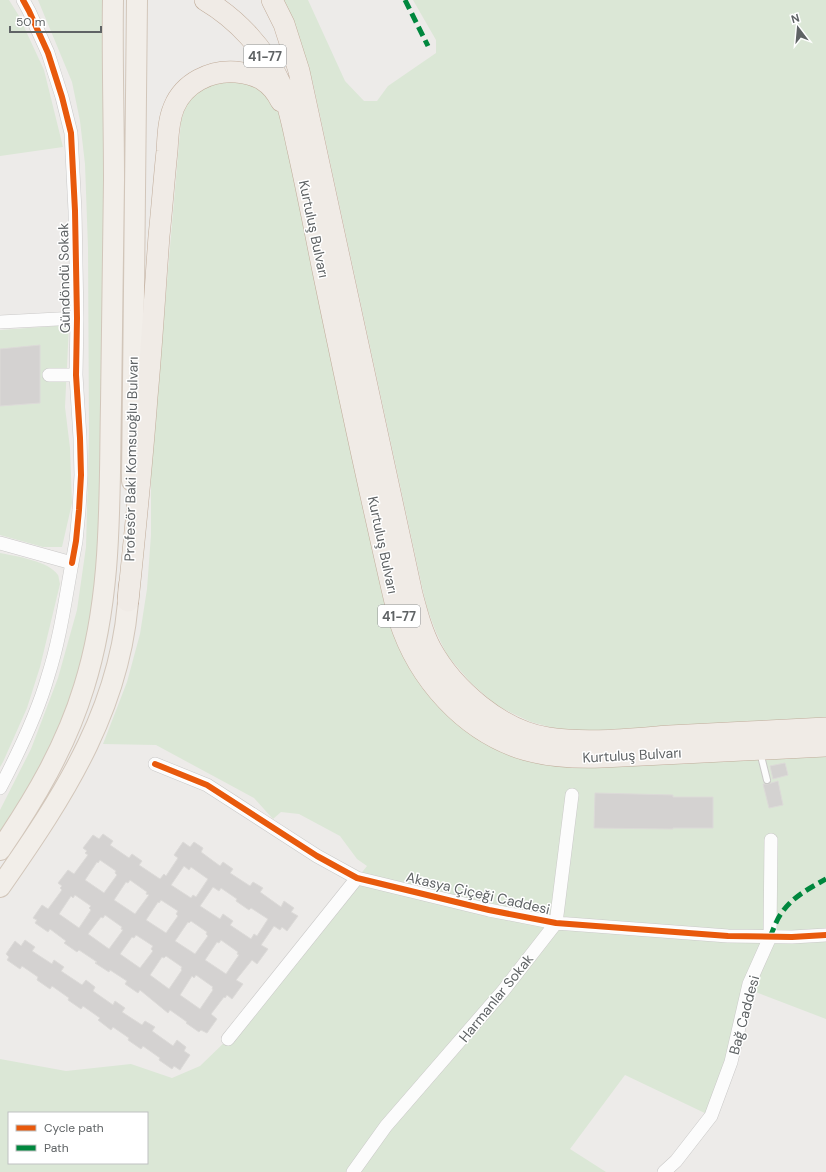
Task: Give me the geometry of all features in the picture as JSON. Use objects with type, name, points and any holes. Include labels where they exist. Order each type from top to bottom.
[{"type":"highway","name":"41-77","points":[[205,0],[218,8],[238,25],[263,53],[281,84],[303,131]]},
{"type":"highway","points":[[230,0],[260,27],[274,45],[293,78],[303,131]]},
{"type":"highway","name":"41-77","points":[[272,0],[284,24],[299,71],[303,131]]},
{"type":"highway","points":[[128,601],[146,410],[168,133],[174,108],[179,98],[186,90],[202,78],[222,72],[247,74],[270,84],[303,131]]},
{"type":"highway","name":"Kurtuluş Bulvarı","points":[[303,131],[356,340],[413,600],[422,629],[430,647],[454,682],[481,707],[503,721],[545,738],[562,740],[610,740],[826,728]]},
{"type":"highway","name":"Kurtuluş Bulvarı","points":[[303,131],[342,359],[399,619],[404,636],[411,651],[433,684],[450,704],[485,732],[525,749],[549,755],[574,758],[826,746]]},
{"type":"main road","name":"Profesör Baki Komsuoğlu Bulvarı","points":[[0,850],[18,824],[47,775],[76,713],[91,660],[104,594],[110,526],[114,188],[113,0]]},
{"type":"main road","name":"Profesör Baki Komsuoğlu Bulvarı","points":[[0,887],[63,792],[84,754],[109,691],[118,662],[126,626],[131,506],[137,0]]},
{"type":"street","name":"Gündöndü Sokak","points":[[0,788],[27,733],[48,677],[61,625],[76,541],[79,510],[80,438],[76,375],[77,318],[74,173],[71,133],[62,97],[48,53],[23,0]]},
{"type":"street","points":[[0,322],[77,318]]},
{"type":"street","points":[[49,375],[76,375]]},
{"type":"street","points":[[0,544],[72,563]]},
{"type":"street","name":"Akasya Çiçeği Caddesi","points":[[155,764],[207,785],[317,856],[357,878],[489,910],[556,923],[728,936],[826,936]]},
{"type":"street","points":[[556,923],[572,795]]},
{"type":"street","name":"Bağ Caddesi","points":[[664,1172],[676,1160],[711,1116],[731,1062],[749,984],[770,937],[771,840]]},
{"type":"street","points":[[228,1039],[357,878]]},
{"type":"street","name":"Harmanlar Sokak","points":[[354,1172],[386,1126],[503,992],[556,923]]},
{"type":"lane","points":[[760,749],[766,780]]},
{"type":"green space","points":[[0,0],[9,0],[19,16],[44,70],[63,147],[0,156]]},
{"type":"green space","points":[[38,0],[102,0],[104,72],[104,427],[97,607],[61,731],[0,839],[0,810],[31,749],[58,678],[77,610],[86,547],[89,432],[88,248],[85,164],[80,121],[72,82]]},
{"type":"green space","points":[[282,0],[308,0],[345,81],[364,101],[377,101],[388,86],[436,53],[436,40],[413,0],[826,0],[826,719],[581,731],[561,730],[531,722],[497,706],[471,683],[447,655],[427,608],[313,83],[299,38]]},
{"type":"green space","points":[[216,79],[256,82],[272,97],[282,121],[345,412],[466,726],[826,754],[826,1019],[748,989],[711,1116],[625,1075],[570,1149],[606,1172],[0,1172],[0,1059],[66,1071],[131,1064],[172,1078],[200,1066],[228,1039],[367,866],[357,859],[340,836],[299,814],[281,812],[273,819],[254,798],[156,745],[103,744],[127,682],[140,634],[147,589],[151,535],[151,465],[181,121],[187,101]]},
{"type":"green space","points":[[69,325],[65,407],[70,448],[72,503],[62,547],[43,547],[0,535],[0,330]]},
{"type":"green space","points":[[0,553],[31,560],[47,566],[54,570],[58,575],[60,584],[40,667],[27,708],[0,767]]},
{"type":"building","points":[[40,345],[40,403],[0,406],[0,349]]},
{"type":"building","points":[[785,763],[788,775],[773,779],[770,766]]},
{"type":"building","points":[[778,781],[783,805],[769,808],[763,784]]},
{"type":"building","points":[[595,793],[673,795],[673,797],[713,797],[713,828],[594,828]]},
{"type":"building","points":[[103,834],[113,841],[110,845],[129,858],[132,854],[142,861],[139,865],[160,879],[164,874],[166,876],[178,858],[174,855],[183,842],[190,847],[194,842],[203,848],[201,852],[220,866],[223,862],[233,869],[230,873],[250,886],[253,882],[263,888],[260,892],[281,907],[284,901],[294,908],[291,912],[298,916],[287,931],[282,927],[280,930],[274,926],[261,945],[268,949],[257,964],[252,960],[236,980],[243,984],[232,999],[227,995],[225,998],[224,997],[211,1014],[217,1019],[207,1033],[201,1030],[199,1032],[170,1010],[168,1013],[140,990],[138,993],[125,984],[127,981],[110,970],[109,972],[95,963],[97,962],[79,950],[77,952],[64,943],[66,941],[50,929],[48,932],[35,923],[37,920],[33,918],[42,905],[48,909],[62,890],[60,888],[62,886],[58,883],[68,870],[74,874],[88,855],[85,853],[87,851],[83,848],[93,835],[99,839]],"holes":[[[100,860],[116,871],[115,873],[117,875],[104,893],[85,880],[97,862],[98,863]],[[184,866],[189,870],[191,867],[208,879],[196,897],[193,895],[191,898],[171,885]],[[130,880],[149,895],[135,914],[114,900],[126,882],[128,883]],[[213,887],[219,891],[221,888],[237,899],[236,901],[249,910],[251,908],[268,919],[257,936],[254,934],[251,939],[230,925],[233,921],[223,914],[220,919],[200,906]],[[75,895],[91,906],[89,908],[91,910],[79,928],[59,914],[71,896],[73,898]],[[161,900],[178,911],[176,914],[178,916],[166,933],[146,920],[158,902],[159,903]],[[105,915],[122,927],[121,929],[123,930],[109,949],[88,934],[101,917],[103,918]],[[191,921],[207,932],[206,934],[208,936],[195,954],[175,941],[188,922],[189,923]],[[136,935],[153,946],[151,949],[153,951],[140,968],[120,954],[132,937],[134,938]],[[221,940],[238,952],[237,954],[239,955],[226,974],[205,960],[217,942],[219,943]],[[166,956],[182,967],[182,970],[169,989],[150,975],[162,957],[164,958]],[[196,975],[213,987],[213,990],[200,1009],[180,995],[192,976],[194,978]]]},
{"type":"building","points":[[25,940],[35,947],[32,951],[52,964],[54,960],[64,967],[61,971],[82,985],[86,980],[95,987],[93,991],[113,1005],[115,1001],[125,1008],[122,1012],[142,1025],[145,1021],[155,1027],[152,1031],[173,1046],[177,1040],[186,1047],[184,1051],[190,1055],[180,1070],[174,1066],[172,1069],[143,1046],[141,1049],[128,1040],[129,1038],[113,1027],[111,1030],[98,1020],[100,1018],[83,1006],[81,1009],[52,986],[50,989],[37,980],[38,977],[22,966],[20,969],[7,960],[9,957],[6,954],[15,941],[21,946]]},
{"type":"marked path","points":[[405,0],[428,46]]},
{"type":"marked path","points":[[770,937],[779,917],[787,906],[803,893],[826,879]]},
{"type":"cycle path","points":[[23,0],[48,53],[62,97],[71,133],[75,211],[77,318],[76,375],[81,475],[76,541],[72,563]]},
{"type":"cycle path","points":[[155,764],[207,785],[317,856],[357,878],[489,910],[556,923],[728,936],[792,937],[826,935]]}]
